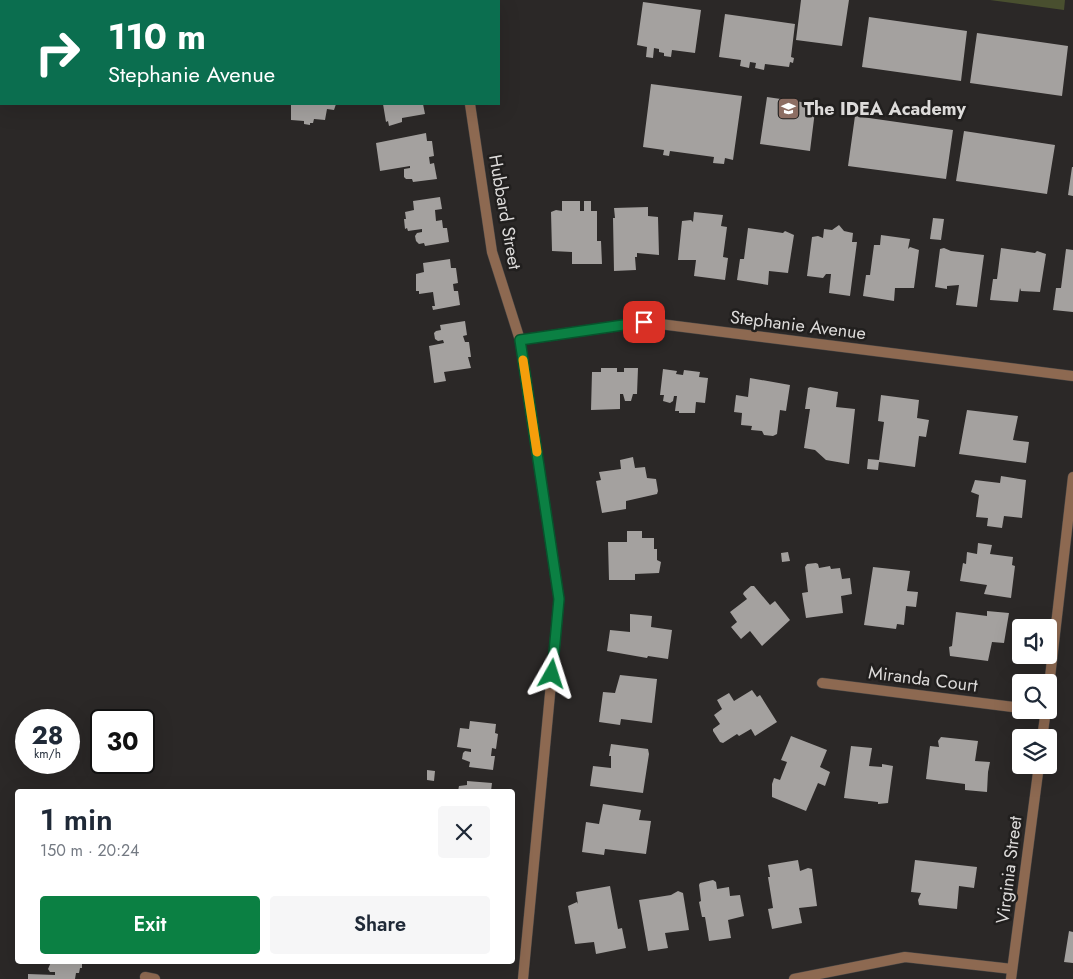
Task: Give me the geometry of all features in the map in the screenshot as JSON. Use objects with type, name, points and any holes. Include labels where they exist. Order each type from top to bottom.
[{"type":"street","name":"Hubbard Street","points":[[470,105],[492,252],[520,340],[559,599],[522,979]]},
{"type":"street","name":"Stephanie Avenue","points":[[520,340],[644,322],[1073,376]]},
{"type":"street","points":[[1050,674],[1073,477]]},
{"type":"street","name":"Miranda Court","points":[[822,683],[1012,707]]},
{"type":"street","name":"Virginia Street","points":[[1012,974],[1038,774]]},
{"type":"street","points":[[794,979],[905,957],[1012,974]]},
{"type":"green space","points":[[990,0],[1065,0],[1064,10]]},
{"type":"building","points":[[801,0],[849,0],[842,46],[796,40]]},
{"type":"building","points":[[643,2],[701,10],[695,53],[672,50],[671,57],[664,56],[664,53],[659,52],[659,49],[654,48],[653,58],[646,57],[647,47],[637,45]]},
{"type":"building","points":[[725,14],[795,24],[791,57],[794,58],[793,63],[790,62],[789,67],[765,64],[764,70],[755,68],[756,63],[750,62],[749,68],[740,66],[741,60],[719,57]]},
{"type":"building","points":[[869,17],[967,31],[961,81],[862,67]]},
{"type":"building","points":[[977,33],[1068,46],[1062,96],[970,83]]},
{"type":"building","points":[[651,84],[742,96],[733,160],[725,158],[724,164],[713,163],[714,157],[670,151],[669,156],[663,155],[664,150],[643,147]]},
{"type":"building","points":[[767,97],[815,104],[815,107],[819,107],[819,112],[815,111],[810,151],[760,144]]},
{"type":"building","points":[[291,105],[336,105],[334,110],[327,109],[325,120],[314,119],[310,125],[304,124],[304,121],[291,120]]},
{"type":"building","points":[[383,105],[423,105],[425,114],[402,118],[402,122],[389,126],[388,121],[386,122]]},
{"type":"building","points":[[855,116],[953,130],[946,179],[848,166]]},
{"type":"building","points":[[964,131],[1055,145],[1047,194],[956,181]]},
{"type":"building","points":[[426,133],[427,141],[432,141],[434,156],[429,157],[430,164],[434,163],[437,179],[413,182],[412,179],[406,179],[404,177],[404,169],[410,168],[410,166],[380,171],[376,143]]},
{"type":"building","points":[[1073,167],[1073,196],[1068,195]]},
{"type":"building","points":[[440,197],[442,209],[435,210],[436,221],[442,220],[443,228],[447,228],[449,242],[425,246],[424,243],[419,244],[415,236],[417,233],[422,232],[422,229],[408,231],[407,228],[405,229],[405,212],[414,210],[413,201]]},
{"type":"building","points":[[562,201],[580,201],[580,211],[584,211],[584,201],[591,201],[591,211],[597,211],[597,241],[601,241],[602,264],[572,264],[572,252],[552,251],[551,212],[556,210],[562,211]]},
{"type":"building","points":[[648,207],[648,216],[658,217],[659,255],[637,253],[637,257],[635,257],[636,270],[614,271],[614,208]]},
{"type":"building","points":[[694,212],[723,215],[721,226],[727,227],[723,257],[728,258],[725,280],[694,276],[696,260],[678,260],[682,221],[691,220],[693,222]]},
{"type":"building","points":[[933,218],[944,219],[941,240],[930,239]]},
{"type":"building","points":[[839,225],[844,231],[853,233],[852,242],[857,242],[850,296],[829,293],[831,274],[826,274],[823,278],[807,276],[812,237],[818,236],[823,238],[824,229],[832,230]]},
{"type":"building","points":[[748,228],[783,233],[785,231],[794,235],[788,273],[769,271],[768,285],[737,280],[740,259],[744,259]]},
{"type":"building","points":[[881,235],[910,239],[908,249],[910,247],[919,250],[914,288],[895,288],[894,301],[863,296],[866,275],[870,275],[874,245],[880,245]]},
{"type":"building","points":[[944,248],[951,251],[984,255],[977,307],[956,305],[959,285],[947,286],[947,289],[935,287],[940,249]]},
{"type":"building","points":[[1001,248],[1035,253],[1037,251],[1046,254],[1040,292],[1021,291],[1020,288],[1018,302],[990,300],[993,279],[997,279]]},
{"type":"building","points":[[1066,249],[1073,250],[1073,312],[1053,310],[1056,288],[1061,288]]},
{"type":"building","points":[[450,259],[451,268],[456,268],[458,283],[453,284],[454,291],[458,291],[460,305],[433,310],[432,306],[435,306],[433,292],[419,294],[419,291],[416,291],[416,274],[424,272],[423,263]]},
{"type":"building","points":[[465,321],[467,335],[463,336],[465,342],[469,342],[471,357],[468,357],[471,368],[444,372],[446,381],[434,383],[429,346],[444,343],[443,340],[438,341],[435,339],[434,333],[441,330],[440,325]]},
{"type":"building","points":[[601,368],[617,368],[617,372],[624,372],[624,368],[638,368],[637,394],[633,394],[631,401],[625,401],[623,394],[620,394],[620,409],[591,410],[592,372],[601,372]]},
{"type":"building","points":[[663,369],[677,371],[676,374],[683,375],[684,370],[700,372],[699,377],[708,378],[705,403],[696,402],[695,413],[679,413],[679,411],[675,411],[677,396],[674,396],[673,401],[670,403],[663,401],[664,395],[660,395]]},
{"type":"building","points":[[750,378],[790,385],[786,411],[780,410],[777,434],[773,436],[764,435],[762,431],[751,430],[752,426],[741,425],[742,413],[734,412],[736,395],[748,397]]},
{"type":"building","points":[[808,388],[838,392],[836,407],[855,409],[849,464],[826,460],[815,450],[804,448],[810,409],[805,409]]},
{"type":"building","points":[[881,395],[919,400],[917,418],[929,420],[926,437],[919,436],[915,467],[879,462],[878,470],[867,469],[868,459],[879,460],[884,422],[878,421]]},
{"type":"building","points":[[967,410],[1018,416],[1013,440],[1029,442],[1026,463],[959,454]]},
{"type":"building","points":[[633,457],[635,468],[645,467],[647,478],[656,479],[657,494],[626,501],[626,509],[602,513],[596,481],[601,480],[599,472],[621,469],[620,460]]},
{"type":"building","points":[[1001,476],[1026,480],[1022,518],[1004,516],[1002,528],[987,526],[988,518],[976,517],[979,495],[971,492],[975,480],[1000,483]]},
{"type":"building","points":[[627,531],[642,531],[642,538],[654,538],[657,560],[661,562],[659,573],[635,574],[635,580],[609,580],[608,542],[627,542]]},
{"type":"building","points":[[978,543],[992,545],[990,554],[1013,557],[1012,565],[1015,566],[1011,598],[984,594],[987,585],[960,581],[963,563],[966,564],[967,552],[977,554]]},
{"type":"building","points":[[788,552],[790,561],[782,562],[781,553]]},
{"type":"building","points":[[816,563],[819,568],[830,566],[831,569],[840,568],[842,579],[850,578],[852,594],[841,596],[843,613],[806,618],[802,593],[808,592],[805,567],[807,564]]},
{"type":"building","points":[[873,567],[910,571],[907,591],[918,592],[916,607],[906,606],[904,625],[897,624],[896,629],[864,625]]},
{"type":"building","points":[[751,586],[754,586],[770,605],[775,601],[790,620],[762,646],[750,631],[741,639],[731,627],[737,622],[730,612],[747,599],[743,594]]},
{"type":"building","points":[[987,611],[1009,613],[1004,643],[992,642],[988,661],[950,656],[949,647],[952,646],[956,612],[987,616]]},
{"type":"building","points":[[630,614],[652,616],[651,627],[672,630],[668,659],[648,656],[647,658],[607,651],[610,630],[630,632]]},
{"type":"building","points":[[620,675],[657,679],[652,723],[621,719],[620,725],[599,722],[603,692],[615,693]]},
{"type":"building","points":[[752,690],[757,697],[760,695],[777,722],[755,736],[751,729],[739,736],[737,734],[723,743],[720,742],[713,731],[720,724],[714,715],[722,709],[717,700],[729,693],[734,701]]},
{"type":"building","points":[[470,721],[496,724],[495,733],[498,734],[496,749],[492,748],[491,756],[495,756],[493,770],[469,767],[470,762],[462,759],[463,753],[465,751],[471,752],[471,749],[457,747],[460,728],[469,729]]},
{"type":"building","points":[[791,736],[827,750],[820,767],[830,772],[825,786],[818,783],[806,811],[772,797],[774,778],[780,780],[787,762],[781,760]]},
{"type":"building","points":[[941,737],[978,741],[975,761],[990,762],[987,792],[965,790],[965,784],[926,779],[930,746],[939,747],[938,741]]},
{"type":"building","points":[[611,744],[648,749],[649,754],[643,793],[590,786],[593,766],[611,768],[611,756],[609,756]]},
{"type":"building","points":[[851,746],[872,748],[869,766],[882,767],[882,764],[893,766],[888,803],[878,804],[878,802],[844,798]]},
{"type":"building","points":[[427,770],[435,771],[434,781],[427,780]]},
{"type":"building","points":[[467,781],[492,783],[491,789],[458,789],[459,786],[467,785]]},
{"type":"building","points":[[603,804],[641,810],[639,820],[651,821],[646,854],[605,849],[604,855],[582,852],[586,822],[599,824]]},
{"type":"building","points":[[798,860],[800,871],[808,868],[812,869],[817,906],[799,908],[802,923],[772,929],[768,909],[773,908],[768,865]]},
{"type":"building","points":[[915,860],[977,867],[974,888],[959,886],[957,909],[919,905],[918,900],[921,893],[911,892]]},
{"type":"building","points":[[713,880],[716,882],[717,889],[729,887],[730,896],[740,895],[744,916],[728,920],[731,938],[709,941],[705,917],[702,917],[699,902],[701,901],[699,885],[700,883]]},
{"type":"building","points":[[610,886],[618,929],[622,928],[626,948],[596,954],[594,942],[575,944],[568,906],[577,902],[578,904],[576,892]]},
{"type":"building","points":[[678,891],[683,893],[689,930],[665,933],[668,948],[648,951],[639,900],[671,895]]},
{"type":"building","points":[[1069,931],[1073,932],[1073,963],[1064,962]]},
{"type":"building","points":[[50,964],[82,964],[82,968],[80,968],[79,973],[76,973],[75,979],[28,979],[28,974],[55,975],[55,972],[50,972],[48,969]]},
{"type":"slow traffic","points":[[523,360],[537,452]]},
{"type":"place","name":"The IDEA Academy","points":[[788,109]]},
{"type":"route","points":[[552,674],[559,599],[520,340],[644,322]]}]
